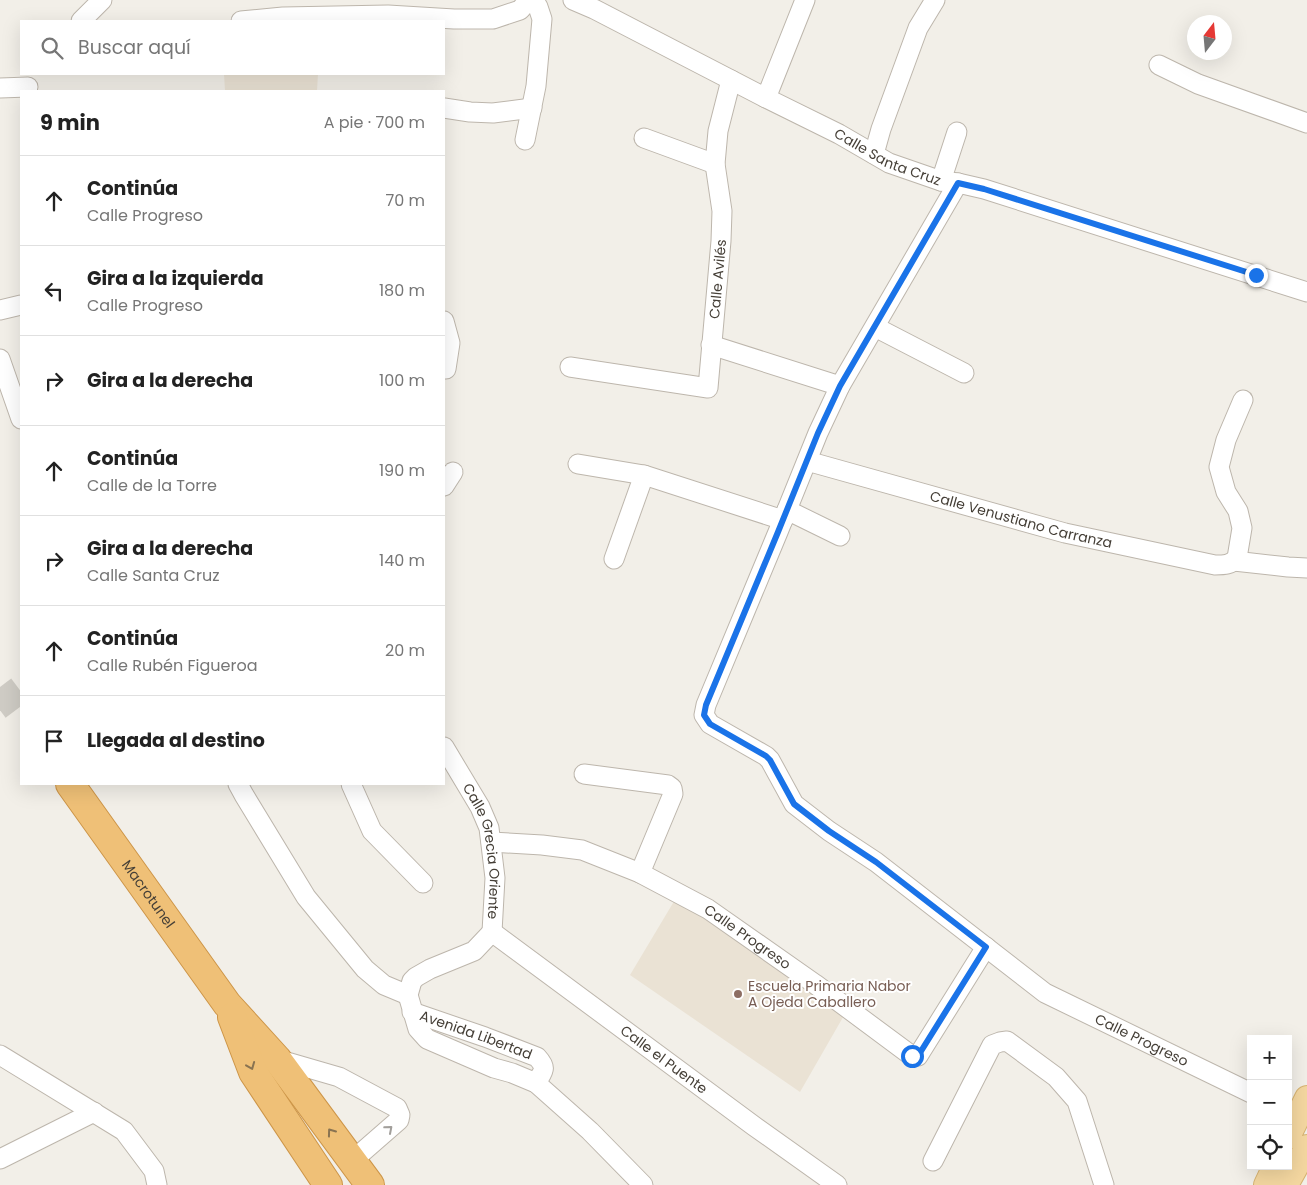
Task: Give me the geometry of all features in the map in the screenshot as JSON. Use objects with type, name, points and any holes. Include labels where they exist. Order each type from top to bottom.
[{"type":"highway","name":"Macrotunel","points":[[71,785],[227,1004],[277,1059],[370,1185]]},
{"type":"highway","name":"Macrotunel","points":[[227,1004],[253,1072],[328,1185]]},
{"type":"main road","points":[[1292,1125],[1298,1108]]},
{"type":"main road","points":[[1274,1180],[1307,1147]]},
{"type":"street","points":[[82,20],[102,0]]},
{"type":"street","points":[[249,20],[282,16],[417,16],[454,19],[493,19],[520,10],[529,0]]},
{"type":"street","points":[[525,140],[536,86],[542,19],[534,0]]},
{"type":"street","name":"Calle Santa Cruz","points":[[573,0],[838,134],[889,163],[949,182],[984,189],[1307,292]]},
{"type":"street","points":[[766,98],[805,0]]},
{"type":"street","points":[[874,154],[880,129],[918,28],[935,0]]},
{"type":"street","points":[[1159,64],[1198,84],[1307,123]]},
{"type":"street","name":"Calle Avilés","points":[[570,367],[708,388],[722,210],[715,164],[718,132],[731,80]]},
{"type":"street","points":[[0,88],[31,84]]},
{"type":"street","points":[[445,108],[493,113],[532,108]]},
{"type":"street","points":[[785,515],[818,433],[840,386],[875,327],[949,182],[957,132]]},
{"type":"street","points":[[644,138],[715,164]]},
{"type":"street","points":[[0,310],[20,305]]},
{"type":"street","points":[[445,324],[450,342],[445,369]]},
{"type":"street","points":[[875,327],[964,373]]},
{"type":"street","points":[[711,344],[840,386]]},
{"type":"street","points":[[0,359],[4,382],[20,417]]},
{"type":"street","points":[[1235,560],[1242,528],[1238,511],[1226,492],[1219,467],[1226,440],[1243,400]]},
{"type":"street","name":"Calle Venustiano Carranza","points":[[807,461],[1065,534],[1215,565],[1226,565],[1235,560],[1307,568]]},
{"type":"street","points":[[578,464],[644,475],[785,515],[840,536]]},
{"type":"street","points":[[614,560],[644,475]]},
{"type":"street","name":"Calle Progreso","points":[[785,515],[706,705],[704,715],[710,724],[766,756],[794,804],[829,831],[876,862],[1045,993],[1247,1091]]},
{"type":"street","name":"Calle Grecia Oriente","points":[[445,749],[480,807],[489,828],[494,878],[492,932]]},
{"type":"street","points":[[584,774],[668,785],[672,788],[673,794],[640,873]]},
{"type":"street","name":"Avenida Libertad","points":[[239,785],[312,904],[365,969],[410,1004],[476,1034],[538,1057],[544,1064],[544,1068],[536,1083]]},
{"type":"street","points":[[351,785],[372,831],[423,882]]},
{"type":"street","name":"Calle Progreso","points":[[491,842],[582,850],[640,873],[708,909],[815,984],[912,1056],[918,1056],[986,947]]},
{"type":"street","points":[[410,1004],[412,981],[416,977],[430,969],[474,951],[492,932]]},
{"type":"street","name":"Calle el Puente","points":[[492,932],[754,1126],[837,1185]]},
{"type":"street","name":"Avenida Libertad","points":[[410,1004],[418,1029],[427,1039],[494,1068],[536,1083],[590,1131],[643,1185]]},
{"type":"street","points":[[932,1161],[992,1045],[1007,1041],[1056,1077],[1077,1101],[1104,1185]]},
{"type":"street","points":[[2,1058],[94,1112],[124,1132],[154,1171],[157,1185]]},
{"type":"street","points":[[277,1059],[340,1077],[397,1108],[400,1115],[399,1120],[352,1161]]},
{"type":"street","points":[[0,1159],[94,1112]]},
{"type":"shaded area","points":[[224,75],[318,75],[317,90],[225,90]]},
{"type":"shaded area","name":"Escuela Primaria Nabor A Ojeda Caballero","points":[[676,898],[846,1012],[800,1092],[630,975]]},
{"type":"tunnel","points":[[0,687],[20,714]]},
{"type":"place","name":"Escuela Primaria Nabor A Ojeda Caballero","points":[[738,994]]},
{"type":"route","points":[[912,1056],[918,1056],[986,947],[876,862],[829,831],[794,804],[766,756],[710,724],[704,715],[706,705],[818,433],[840,386],[958,183],[984,189],[1256,275]]}]
